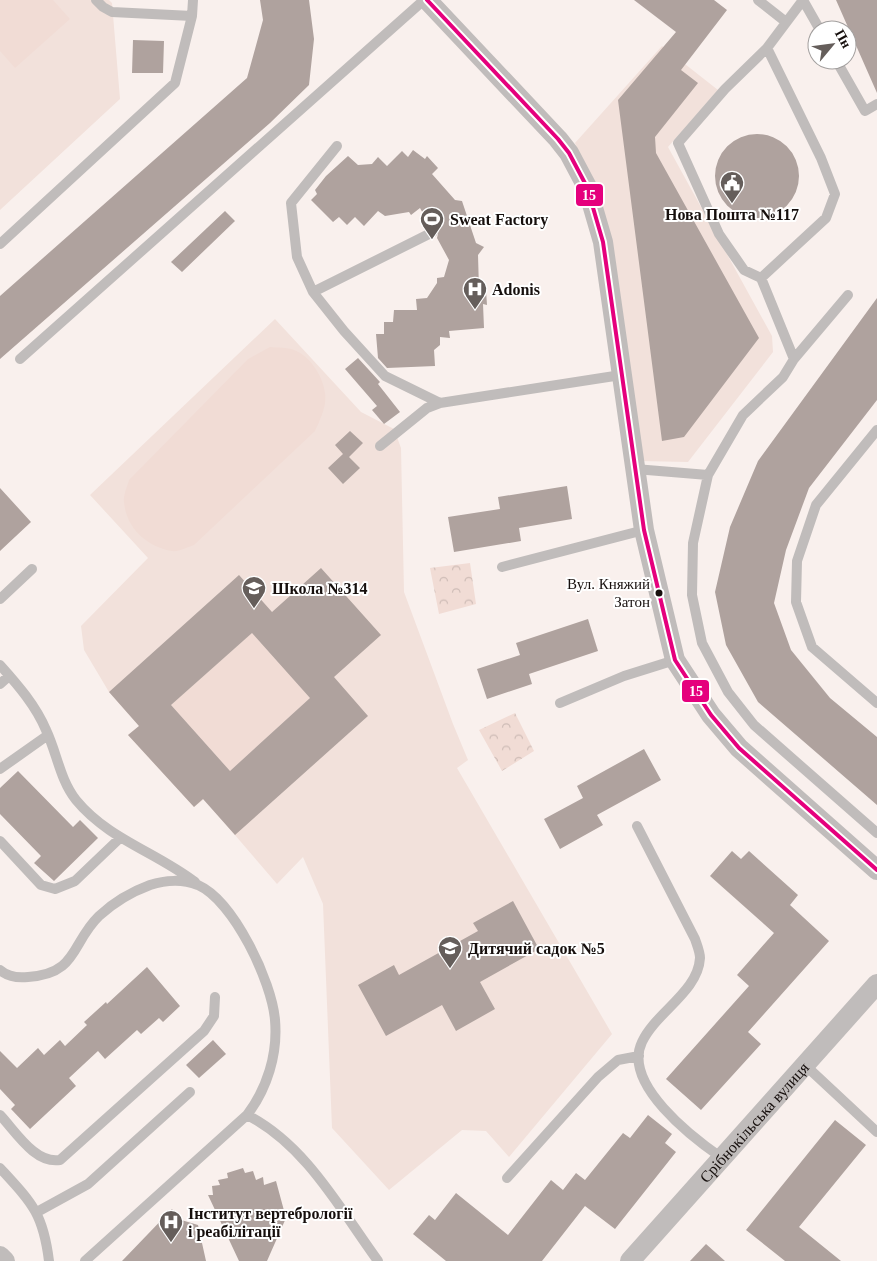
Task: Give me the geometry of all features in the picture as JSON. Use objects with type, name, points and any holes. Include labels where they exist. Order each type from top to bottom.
[{"type":"street","points":[[425,0],[558,139],[579,170],[591,199],[603,242],[644,530],[675,660],[711,715],[738,748],[877,870]]},
{"type":"street","name":"Срібнокільська вулиця","points":[[630,1261],[877,984]]},
{"type":"street","points":[[0,1256],[5,1261]]},
{"type":"lane","points":[[96,0],[112,12],[192,16]]},
{"type":"lane","points":[[0,244],[175,83],[192,16],[193,0]]},
{"type":"lane","points":[[20,359],[425,0]]},
{"type":"lane","points":[[758,0],[786,22]]},
{"type":"lane","points":[[794,359],[760,278],[744,270],[720,234],[678,143],[725,89],[767,48],[803,0],[814,20]]},
{"type":"lane","points":[[760,278],[826,218],[835,194],[821,158],[767,48]]},
{"type":"lane","points":[[842,70],[865,111],[877,104]]},
{"type":"lane","points":[[337,146],[291,202],[297,257],[313,292],[344,331],[386,376],[440,403]]},
{"type":"lane","points":[[313,292],[434,232]]},
{"type":"lane","points":[[848,295],[794,359],[783,377],[743,415],[708,475],[693,543],[692,595],[702,643],[728,692],[754,725],[877,832]]},
{"type":"lane","points":[[380,446],[427,408],[440,403],[622,375]]},
{"type":"lane","points":[[877,430],[816,505],[797,561],[796,602],[812,647],[877,703]]},
{"type":"lane","points":[[635,469],[708,475]]},
{"type":"lane","points":[[502,567],[644,530]]},
{"type":"lane","points":[[0,599],[32,569]]},
{"type":"lane","points":[[560,703],[624,676],[675,660]]},
{"type":"lane","points":[[0,666],[36,711],[48,734],[66,784],[74,798],[87,813],[120,838],[176,868],[200,886],[240,926],[254,953],[275,1018],[275,1045],[267,1078],[258,1100],[246,1116],[85,1261]]},
{"type":"lane","points":[[0,684],[9,676]]},
{"type":"lane","points":[[0,769],[48,734]]},
{"type":"lane","points":[[637,826],[695,939],[700,956],[698,971],[690,984],[659,1018],[642,1042],[639,1056],[641,1071],[648,1087],[664,1108],[708,1148],[722,1158]]},
{"type":"lane","points":[[0,841],[42,885],[55,890],[76,881],[120,838]]},
{"type":"lane","points":[[0,970],[19,978],[51,973],[65,965],[97,918],[114,903],[151,885],[170,881],[185,881],[200,886]]},
{"type":"lane","points":[[0,1115],[37,1155],[51,1162],[60,1160],[204,1031],[214,1016],[215,997]]},
{"type":"lane","points":[[507,1178],[598,1077],[618,1060],[639,1056]]},
{"type":"lane","points":[[805,1064],[877,1132]]},
{"type":"lane","points":[[37,1212],[88,1184],[190,1092]]},
{"type":"lane","points":[[246,1116],[265,1125],[284,1139],[305,1161],[378,1261]]},
{"type":"lane","points":[[0,1168],[37,1212],[44,1228],[49,1261]]},
{"type":"shaded area","points":[[0,0],[109,0],[112,3],[120,99],[0,210]]},
{"type":"shaded area","points":[[662,46],[718,90],[668,147],[772,336],[773,352],[688,462],[640,461],[596,190],[575,143]]},
{"type":"shaded area","name":"Школа №314","points":[[275,319],[361,412],[394,429],[401,448],[404,592],[468,760],[457,768],[612,1034],[509,1157],[486,1131],[462,1130],[389,1190],[332,1128],[323,904],[303,857],[277,884],[204,799],[194,807],[128,735],[139,726],[109,692],[84,650],[81,626],[148,558],[90,495]]},
{"type":"green space","points":[[0,0],[53,0],[70,19],[15,68],[0,51]]},
{"type":"green space","points":[[270,347],[288,348],[300,353],[315,367],[319,374],[324,387],[325,403],[315,431],[194,545],[172,551],[146,541],[133,528],[126,511],[124,497],[129,480],[248,359]]},
{"type":"green space","points":[[470,563],[476,604],[439,614],[430,568]]},
{"type":"green space","points":[[252,633],[310,698],[230,771],[171,705]]},
{"type":"green space","points":[[515,713],[534,751],[502,771],[479,730]]},
{"type":"building","points":[[260,0],[309,0],[314,39],[309,85],[270,123],[0,359],[0,296],[247,78],[263,20]]},
{"type":"building","points":[[634,0],[714,0],[727,10],[681,70],[698,83],[655,137],[656,153],[759,338],[684,437],[662,441],[618,100],[676,32]]},
{"type":"building","points":[[836,0],[877,0],[877,93],[857,48],[857,20],[845,20]]},
{"type":"building","points":[[133,40],[164,41],[163,73],[132,73]]},
{"type":"building","points":[[749,134],[765,134],[781,141],[792,152],[799,168],[796,192],[787,206],[781,211],[765,218],[749,218],[733,211],[722,200],[715,184],[715,168],[722,152],[733,141]]},
{"type":"building","points":[[413,150],[425,159],[427,156],[438,168],[432,174],[455,200],[462,201],[476,243],[484,247],[478,255],[479,289],[486,290],[487,305],[483,304],[484,328],[449,331],[450,338],[440,337],[440,345],[434,350],[435,366],[387,368],[378,358],[376,334],[384,334],[384,322],[393,322],[394,310],[417,310],[416,299],[427,298],[437,283],[437,278],[444,277],[449,260],[437,238],[439,229],[436,226],[430,226],[420,208],[411,215],[409,212],[385,216],[378,211],[364,226],[355,217],[347,225],[339,217],[333,222],[311,200],[317,194],[315,190],[326,176],[348,156],[358,165],[372,164],[378,157],[387,166],[402,151],[408,157]]},
{"type":"building","points":[[225,211],[235,221],[182,272],[171,262]]},
{"type":"building","points":[[877,298],[877,400],[809,488],[786,550],[774,603],[791,650],[830,698],[877,737],[877,805],[758,702],[726,645],[715,592],[730,527],[758,461]]},
{"type":"building","points":[[358,358],[380,382],[378,384],[400,412],[384,424],[372,410],[377,406],[345,369]]},
{"type":"building","points":[[350,431],[363,443],[349,457],[360,468],[343,484],[328,468],[343,454],[335,445]]},
{"type":"building","points":[[567,486],[572,519],[519,528],[521,541],[454,552],[448,517],[500,509],[498,497]]},
{"type":"building","points":[[0,488],[31,522],[0,551]]},
{"type":"building","points":[[321,568],[381,635],[334,677],[368,716],[235,835],[203,799],[194,807],[128,735],[139,726],[109,692],[239,575],[272,612]],"holes":[[[252,633],[310,698],[230,771],[171,705]]]},
{"type":"building","points":[[588,619],[598,651],[529,674],[532,684],[487,699],[477,669],[520,655],[516,643]]},
{"type":"building","points":[[644,749],[661,780],[597,815],[603,825],[560,849],[544,819],[583,798],[577,786]]},
{"type":"building","points":[[18,771],[73,827],[80,820],[98,838],[54,881],[34,863],[41,856],[0,814],[0,788]]},
{"type":"building","points":[[732,851],[741,859],[749,851],[798,895],[790,905],[829,941],[748,1032],[761,1044],[701,1110],[666,1079],[749,986],[737,975],[774,933],[710,876]]},
{"type":"building","points":[[513,901],[539,949],[480,982],[495,1009],[456,1031],[442,1005],[386,1036],[358,985],[394,965],[399,975],[478,931],[473,923]]},
{"type":"building","points":[[147,967],[180,1006],[163,1022],[159,1018],[141,1034],[137,1030],[105,1059],[98,1051],[69,1078],[76,1086],[30,1129],[11,1109],[15,1105],[0,1089],[0,1051],[17,1068],[38,1048],[44,1055],[60,1040],[65,1046],[87,1025],[84,1022],[106,1002],[107,1004]]},
{"type":"building","points":[[213,1040],[226,1054],[199,1078],[186,1065]]},
{"type":"building","points":[[648,1115],[672,1134],[665,1143],[676,1152],[615,1229],[585,1206],[542,1261],[446,1261],[413,1234],[429,1215],[435,1220],[456,1193],[508,1235],[551,1180],[563,1190],[576,1173],[585,1180],[623,1133],[630,1138]]},
{"type":"building","points":[[835,1120],[866,1145],[799,1227],[841,1261],[785,1261],[746,1230]]},
{"type":"building","points":[[243,1168],[245,1173],[253,1171],[256,1180],[263,1177],[264,1185],[276,1181],[286,1218],[267,1261],[239,1261],[208,1195],[213,1195],[212,1186],[220,1185],[218,1180],[228,1178],[227,1173]]},
{"type":"building","name":"Інститут вертебрології і реабілітації","points":[[172,1209],[178,1219],[198,1225],[206,1261],[122,1261]]},
{"type":"building","points":[[706,1244],[725,1261],[690,1261]]},
{"type":"transit line","name":"15","points":[[427,0],[558,139],[569,153],[587,187],[603,242],[644,530],[675,660],[711,715],[739,748],[877,870]]},
{"type":"place","name":"Нова Пошта №117","points":[[732,204]]},
{"type":"place","name":"Sweat Factory","points":[[432,240]]},
{"type":"place","name":"Adonis","points":[[475,310]]},
{"type":"place","name":"Вул. Княжий Затон","points":[[659,593]]},
{"type":"place","name":"Школа №314","points":[[254,609]]},
{"type":"place","name":"Дитячий садок №5","points":[[450,969]]},
{"type":"place","name":"Інститут вертебрології і реабілітації","points":[[171,1243]]}]
